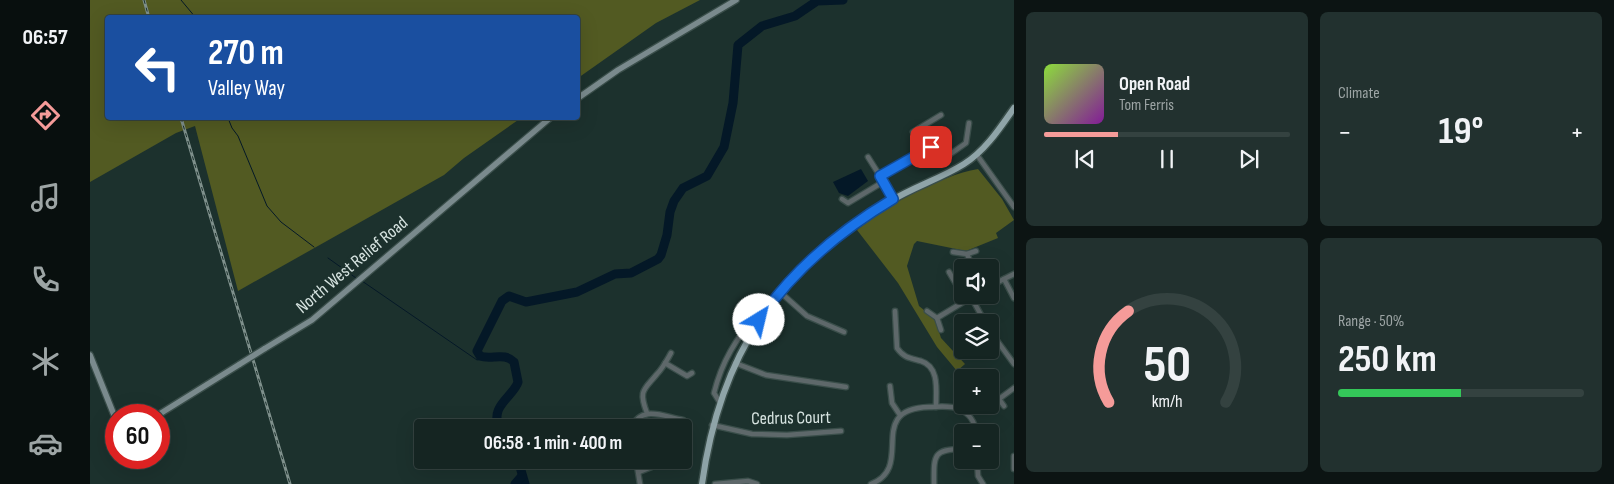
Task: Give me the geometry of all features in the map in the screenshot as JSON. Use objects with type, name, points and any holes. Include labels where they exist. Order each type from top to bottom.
[{"type":"main road","points":[[702,484],[712,425],[735,363],[745,343],[780,292],[817,254],[865,218],[893,199],[964,165],[976,155],[1014,108]]},
{"type":"street","points":[[580,97],[618,70],[736,0]]},
{"type":"street","points":[[913,132],[940,115]]},
{"type":"street","name":"North West Relief Road","points":[[170,408],[319,314],[548,120]]},
{"type":"street","points":[[920,128],[938,159],[963,146],[968,137],[969,123]]},
{"type":"street","points":[[880,176],[931,147]]},
{"type":"street","points":[[976,155],[1014,207]]},
{"type":"street","points":[[868,157],[893,199]]},
{"type":"street","points":[[842,199],[848,203],[883,182]]},
{"type":"street","points":[[953,252],[967,254],[976,251]]},
{"type":"street","points":[[967,254],[970,259]]},
{"type":"street","points":[[949,272],[954,280]]},
{"type":"street","points":[[999,282],[1014,274]]},
{"type":"street","points":[[1004,279],[1014,298]]},
{"type":"street","points":[[780,292],[807,316],[844,332]]},
{"type":"street","points":[[937,318],[960,304]]},
{"type":"street","points":[[895,311],[897,348],[907,357],[922,361],[930,367],[935,376],[936,407]]},
{"type":"street","points":[[927,311],[937,318],[941,330]]},
{"type":"street","points":[[720,401],[714,393],[723,362],[736,340],[757,314]]},
{"type":"street","points":[[736,340],[745,343]]},
{"type":"street","points":[[999,343],[1014,364]]},
{"type":"street","points":[[647,413],[642,400],[644,388],[671,353]]},
{"type":"street","points":[[90,355],[110,404]]},
{"type":"street","points":[[665,363],[687,376],[692,373]]},
{"type":"street","points":[[735,363],[766,375],[846,387]]},
{"type":"street","points":[[890,386],[892,404],[900,415]]},
{"type":"street","points":[[1004,406],[999,399],[1014,388]]},
{"type":"street","points":[[871,484],[882,478],[892,465],[892,430],[900,415],[914,408],[957,408],[962,410],[973,424]]},
{"type":"street","points":[[638,419],[647,413],[658,413],[679,419]]},
{"type":"street","name":"Cedrus Court","points":[[712,425],[752,434],[787,435],[840,431]]},
{"type":"street","points":[[934,484],[934,461],[936,455],[946,449],[954,449]]},
{"type":"street","points":[[1014,456],[1014,469]]},
{"type":"street","points":[[639,469],[640,484]]},
{"type":"street","points":[[640,472],[647,469]]},
{"type":"street","points":[[978,469],[978,476],[983,484]]},
{"type":"street","points":[[715,484],[748,481],[757,484]]},
{"type":"green space","points":[[90,0],[700,0],[656,23],[580,77],[580,15],[105,15],[105,120],[518,120],[464,158],[444,175],[238,291],[195,126],[176,133],[90,182]]},
{"type":"green space","points":[[978,169],[1002,199],[1014,220],[996,233],[998,238],[966,251],[917,241],[914,244],[907,266],[919,306],[935,319],[941,338],[954,352],[954,359],[960,359],[965,364],[959,369],[955,369],[937,347],[898,283],[857,230],[869,220],[914,193],[963,173]]},
{"type":"water","points":[[861,169],[868,181],[848,196],[839,193],[833,182]]},
{"type":"waterway","points":[[181,0],[194,15]]},
{"type":"waterway","points":[[497,419],[499,408],[518,382],[514,362],[506,357],[480,356],[477,351],[502,301],[509,296],[526,302],[577,292],[615,274],[631,273],[658,259],[667,235],[670,212],[674,201],[683,188],[707,176],[724,147],[733,103],[738,45],[762,26],[795,16],[817,1],[843,0]]},
{"type":"waterway","points":[[229,120],[238,136],[267,206],[281,222],[314,247]]},
{"type":"waterway","points":[[328,258],[356,278]]},
{"type":"waterway","points":[[362,281],[477,360],[486,358]]},
{"type":"waterway","points":[[521,469],[525,484]]},
{"type":"waterway","points":[[515,484],[522,476]]},
{"type":"railway","points":[[144,0],[148,15]]},
{"type":"railway","points":[[182,120],[290,484]]},
{"type":"route","points":[[759,320],[780,292],[817,254],[872,212],[893,199],[880,176],[931,147]]}]
